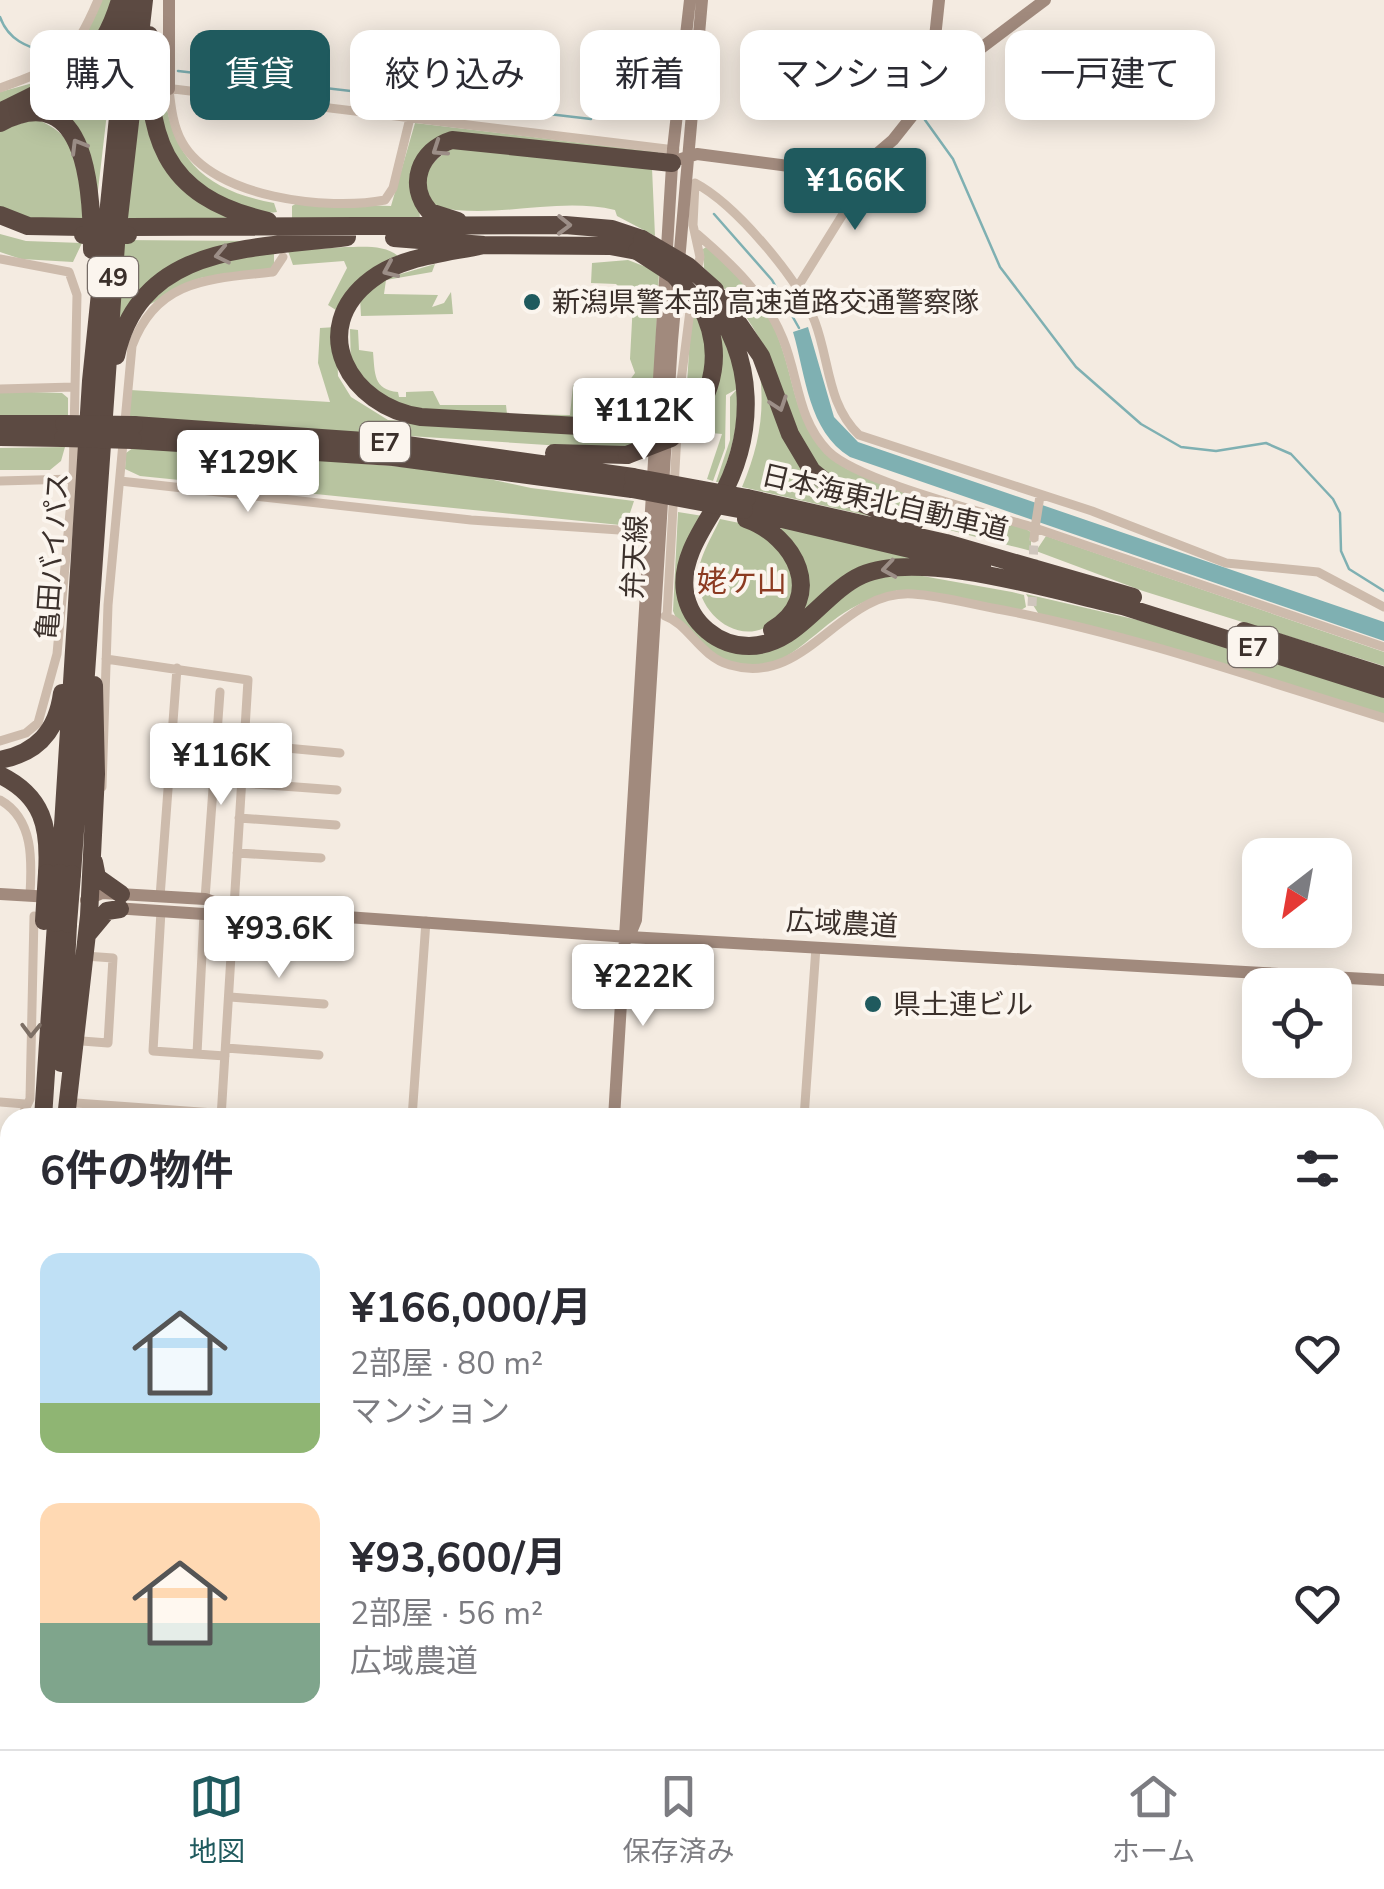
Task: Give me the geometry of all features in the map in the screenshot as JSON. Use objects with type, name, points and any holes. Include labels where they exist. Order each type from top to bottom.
[{"type":"highway","points":[[0,112],[79,71],[105,39],[120,0]]},
{"type":"highway","name":"亀田バイパス","points":[[81,647],[83,384],[130,0]]},
{"type":"highway","points":[[147,0],[149,101],[157,141],[169,164],[194,190],[228,210],[274,222],[326,227]]},
{"type":"highway","name":"亀田バイパス","points":[[44,1108],[50,921],[60,873],[93,555],[116,244],[147,0]]},
{"type":"highway","points":[[0,124],[24,114],[50,118],[67,129],[84,155],[92,205],[83,384]]},
{"type":"highway","points":[[483,225],[443,218],[422,202],[418,172],[430,152],[444,142],[476,140],[677,156]]},
{"type":"highway","points":[[0,216],[28,226],[83,232]]},
{"type":"highway","points":[[0,225],[36,235],[326,227],[597,227],[688,266],[737,347],[747,408],[738,464],[695,543],[685,573],[691,611],[710,634],[739,645],[765,644],[792,630],[843,586],[893,566],[932,567],[1127,601]]},
{"type":"highway","points":[[128,231],[353,236],[484,245],[640,245]]},
{"type":"highway","points":[[93,555],[112,374],[124,326],[142,297],[167,275],[200,260],[353,236]]},
{"type":"highway","points":[[484,245],[404,264],[377,275],[361,289],[343,319],[340,342],[345,367],[358,389],[378,405],[404,415],[661,431]]},
{"type":"highway","points":[[393,443],[627,455],[671,438],[694,417],[709,390],[714,358],[707,297]]},
{"type":"highway","points":[[707,297],[743,338],[755,384],[756,413],[746,466],[702,550],[694,591],[702,610],[716,625],[734,634],[755,636],[775,628],[792,614],[802,584],[798,562],[785,542],[744,508]]},
{"type":"highway","points":[[707,297],[761,356],[796,448],[831,488],[884,514],[1127,601]]},
{"type":"highway","name":"E7","points":[[0,424],[63,431],[393,443],[632,487]]},
{"type":"highway","name":"E7","points":[[0,437],[63,431]]},
{"type":"highway","name":"E7","points":[[134,432],[632,487]]},
{"type":"highway","name":"日本海東北自動車道","points":[[632,487],[946,543],[1384,689]]},
{"type":"highway","name":"日本海東北自動車道","points":[[1127,601],[1384,676]]},
{"type":"highway","points":[[0,760],[23,754],[47,735],[81,647]]},
{"type":"highway","points":[[68,1108],[86,946],[93,814],[96,698],[81,647]]},
{"type":"highway","points":[[0,775],[20,786],[45,819],[60,873]]},
{"type":"highway","points":[[86,946],[107,911],[121,902],[97,878],[91,847]]},
{"type":"highway","name":"亀田バイパス","points":[[50,921],[67,1108]]},
{"type":"street","points":[[82,30],[98,0]]},
{"type":"street","points":[[167,30],[169,0]]},
{"type":"street","name":"弁天線","points":[[628,937],[636,920],[661,615],[661,431],[690,0]]},
{"type":"street","name":"弁天線","points":[[677,156],[702,0]]},
{"type":"street","points":[[936,30],[939,0]]},
{"type":"street","points":[[985,45],[1045,0]]},
{"type":"street","points":[[0,88],[30,77]]},
{"type":"street","points":[[170,89],[350,111]]},
{"type":"street","points":[[170,112],[193,158],[235,184],[284,199],[385,200],[393,188],[410,120]]},
{"type":"street","points":[[424,120],[677,156],[697,154],[827,171],[865,164],[908,120]]},
{"type":"street","points":[[772,308],[795,291],[866,176],[865,164]]},
{"type":"street","points":[[1384,607],[1318,572],[1226,563],[859,435],[838,410],[815,320],[735,214],[713,192],[695,184],[700,257],[679,397],[661,615],[712,658],[756,669],[789,662],[857,610],[892,595],[920,594],[1032,611],[1384,718]]},
{"type":"street","points":[[283,211],[284,199]]},
{"type":"street","points":[[696,233],[728,260],[772,308],[810,429],[832,455],[914,489],[1384,646]]},
{"type":"street","points":[[93,814],[105,777],[106,659],[128,368],[145,318],[154,306],[182,288],[199,281],[273,272],[283,257]]},
{"type":"street","points":[[0,259],[60,269],[74,278],[83,384],[49,694],[38,722],[26,733],[0,741]]},
{"type":"street","points":[[0,390],[83,384]]},
{"type":"street","name":"弁天線","points":[[615,1108],[628,937],[625,922],[648,532],[661,431]]},
{"type":"street","points":[[0,481],[73,479]]},
{"type":"street","points":[[120,481],[453,518],[648,532]]},
{"type":"street","points":[[1035,530],[1040,496]]},
{"type":"street","points":[[106,659],[248,680],[222,1108]]},
{"type":"street","points":[[177,668],[153,1051],[319,1055]]},
{"type":"street","points":[[197,1054],[220,692]]},
{"type":"street","points":[[244,744],[340,753]]},
{"type":"street","points":[[242,783],[337,790]]},
{"type":"street","points":[[0,800],[16,810],[26,834],[30,895]]},
{"type":"street","points":[[240,818],[336,825]]},
{"type":"street","points":[[237,853],[320,858]]},
{"type":"street","points":[[0,894],[121,902]]},
{"type":"street","name":"広域農道","points":[[121,902],[628,937],[1384,980]]},
{"type":"street","points":[[23,1108],[30,1099],[33,954],[50,921]]},
{"type":"street","points":[[413,1108],[426,921]]},
{"type":"street","points":[[68,1108],[89,982],[86,946],[114,958],[108,1042],[82,1041]]},
{"type":"street","points":[[805,1108],[816,946]]},
{"type":"street","points":[[230,997],[324,1004]]},
{"type":"street","points":[[0,1102],[24,1104]]},
{"type":"street","points":[[24,1104],[26,1108]]},
{"type":"green space","points":[[101,0],[113,0],[101,30],[88,30]]},
{"type":"green space","points":[[30,84],[30,90],[0,104],[0,92]]},
{"type":"green space","points":[[30,104],[30,116],[16,111]]},
{"type":"green space","points":[[37,120],[62,135],[71,146],[80,173],[85,219],[31,219],[0,207],[0,130]]},
{"type":"green space","points":[[39,120],[106,120],[97,199],[78,135]]},
{"type":"green space","points":[[134,120],[152,120],[158,156],[238,221],[123,220]]},
{"type":"green space","points":[[161,120],[170,120],[187,157],[214,182],[274,203],[277,212],[250,210],[204,190],[180,171],[167,146]]},
{"type":"green space","points":[[415,123],[658,152],[657,157],[462,133],[416,160],[420,220],[292,218],[292,206],[297,203],[391,206]]},
{"type":"green space","points":[[456,146],[652,168],[655,236],[617,216],[615,210],[592,206],[478,211],[433,206],[425,186],[428,170]]},
{"type":"green space","points":[[0,234],[26,241],[82,243],[73,262],[21,259],[0,252]]},
{"type":"green space","points":[[121,240],[268,241],[202,255],[115,333]]},
{"type":"green space","points":[[708,246],[746,285],[769,318],[805,423],[829,455],[847,469],[1024,528],[1031,532],[1031,551],[902,515],[841,485],[816,465],[799,442],[773,366],[757,335],[728,293],[704,268],[703,249]]},
{"type":"green space","points":[[382,248],[400,258],[339,312],[328,305],[347,268],[344,261],[293,265],[288,251]]},
{"type":"green space","points":[[274,253],[274,268],[200,278],[143,308],[144,303],[204,263]]},
{"type":"green space","points":[[628,260],[659,272],[653,403],[624,424],[611,422],[622,409],[638,403],[640,390],[628,390],[626,385],[635,373],[630,359],[633,302],[616,284],[591,283],[592,263]]},
{"type":"green space","points":[[435,264],[432,272],[386,280],[384,294],[438,295],[432,307],[444,303],[451,292],[453,314],[361,316],[360,298],[380,280]]},
{"type":"green space","points":[[692,302],[703,335],[706,361],[701,386],[685,417]]},
{"type":"green space","points":[[709,306],[730,351],[738,393],[734,436],[720,482],[716,482],[730,440],[730,397],[737,389],[726,395],[725,448],[713,481],[707,479],[722,434],[689,431],[716,390]]},
{"type":"green space","points":[[336,327],[338,376],[351,397],[388,420],[636,435],[636,446],[578,447],[128,418],[130,390],[330,402],[318,363],[320,328]]},
{"type":"green space","points":[[350,329],[358,330],[359,350],[373,352],[380,384],[398,392],[399,397],[406,397],[406,392],[433,391],[440,405],[506,405],[507,414],[570,415],[573,385],[583,387],[580,413],[592,414],[596,409],[606,413],[610,422],[443,414],[392,405],[351,366]]},
{"type":"green space","points":[[760,374],[788,442],[878,518],[742,487],[759,432]]},
{"type":"green space","points":[[0,391],[62,393],[68,398],[68,416],[0,416]]},
{"type":"green space","points":[[137,445],[452,471],[531,488],[634,501],[628,519],[620,525],[140,476],[125,469],[126,453]]},
{"type":"green space","points":[[65,447],[61,461],[50,470],[0,470],[0,448]]},
{"type":"green space","points":[[678,512],[703,516],[678,580],[730,651],[827,608],[866,581],[900,572],[1024,595],[1026,607],[1021,610],[898,590],[856,606],[785,658],[766,666],[746,669],[724,663],[681,625],[673,611]]},
{"type":"green space","points":[[720,519],[749,525],[790,557],[795,595],[770,625],[757,630],[732,628],[704,603],[698,578],[700,563]]},
{"type":"green space","points":[[781,525],[935,561],[889,562],[800,616],[804,591],[802,560],[781,531]]},
{"type":"green space","points":[[1046,536],[1384,652],[1384,666],[1143,591],[1036,551]]},
{"type":"green space","points":[[1026,594],[1142,621],[1384,696],[1384,716],[1040,616]]},
{"type":"water","points":[[808,327],[834,417],[858,442],[1384,622],[1384,641],[850,457],[825,433],[811,401],[793,332]]},
{"type":"waterway","points":[[0,17],[14,38],[30,47]]},
{"type":"waterway","points":[[178,71],[580,118]]},
{"type":"waterway","points":[[925,120],[953,159],[1000,267],[1076,367],[1141,424],[1181,447],[1216,451],[1266,443],[1291,454],[1333,499],[1340,513],[1341,551],[1349,569],[1384,591]]},
{"type":"waterway","points":[[714,214],[772,280],[799,328]]},
{"type":"tunnel","points":[[1033,568],[1034,538]]},
{"type":"tunnel","points":[[1032,606],[1033,584]]},
{"type":"place","name":"新潟県警本部 高速道路交通警察隊","points":[[532,302]]},
{"type":"place","name":"県土連ビル","points":[[873,1004]]},
{"type":"district","name":"姥ケ山","points":[[742,582]]}]
